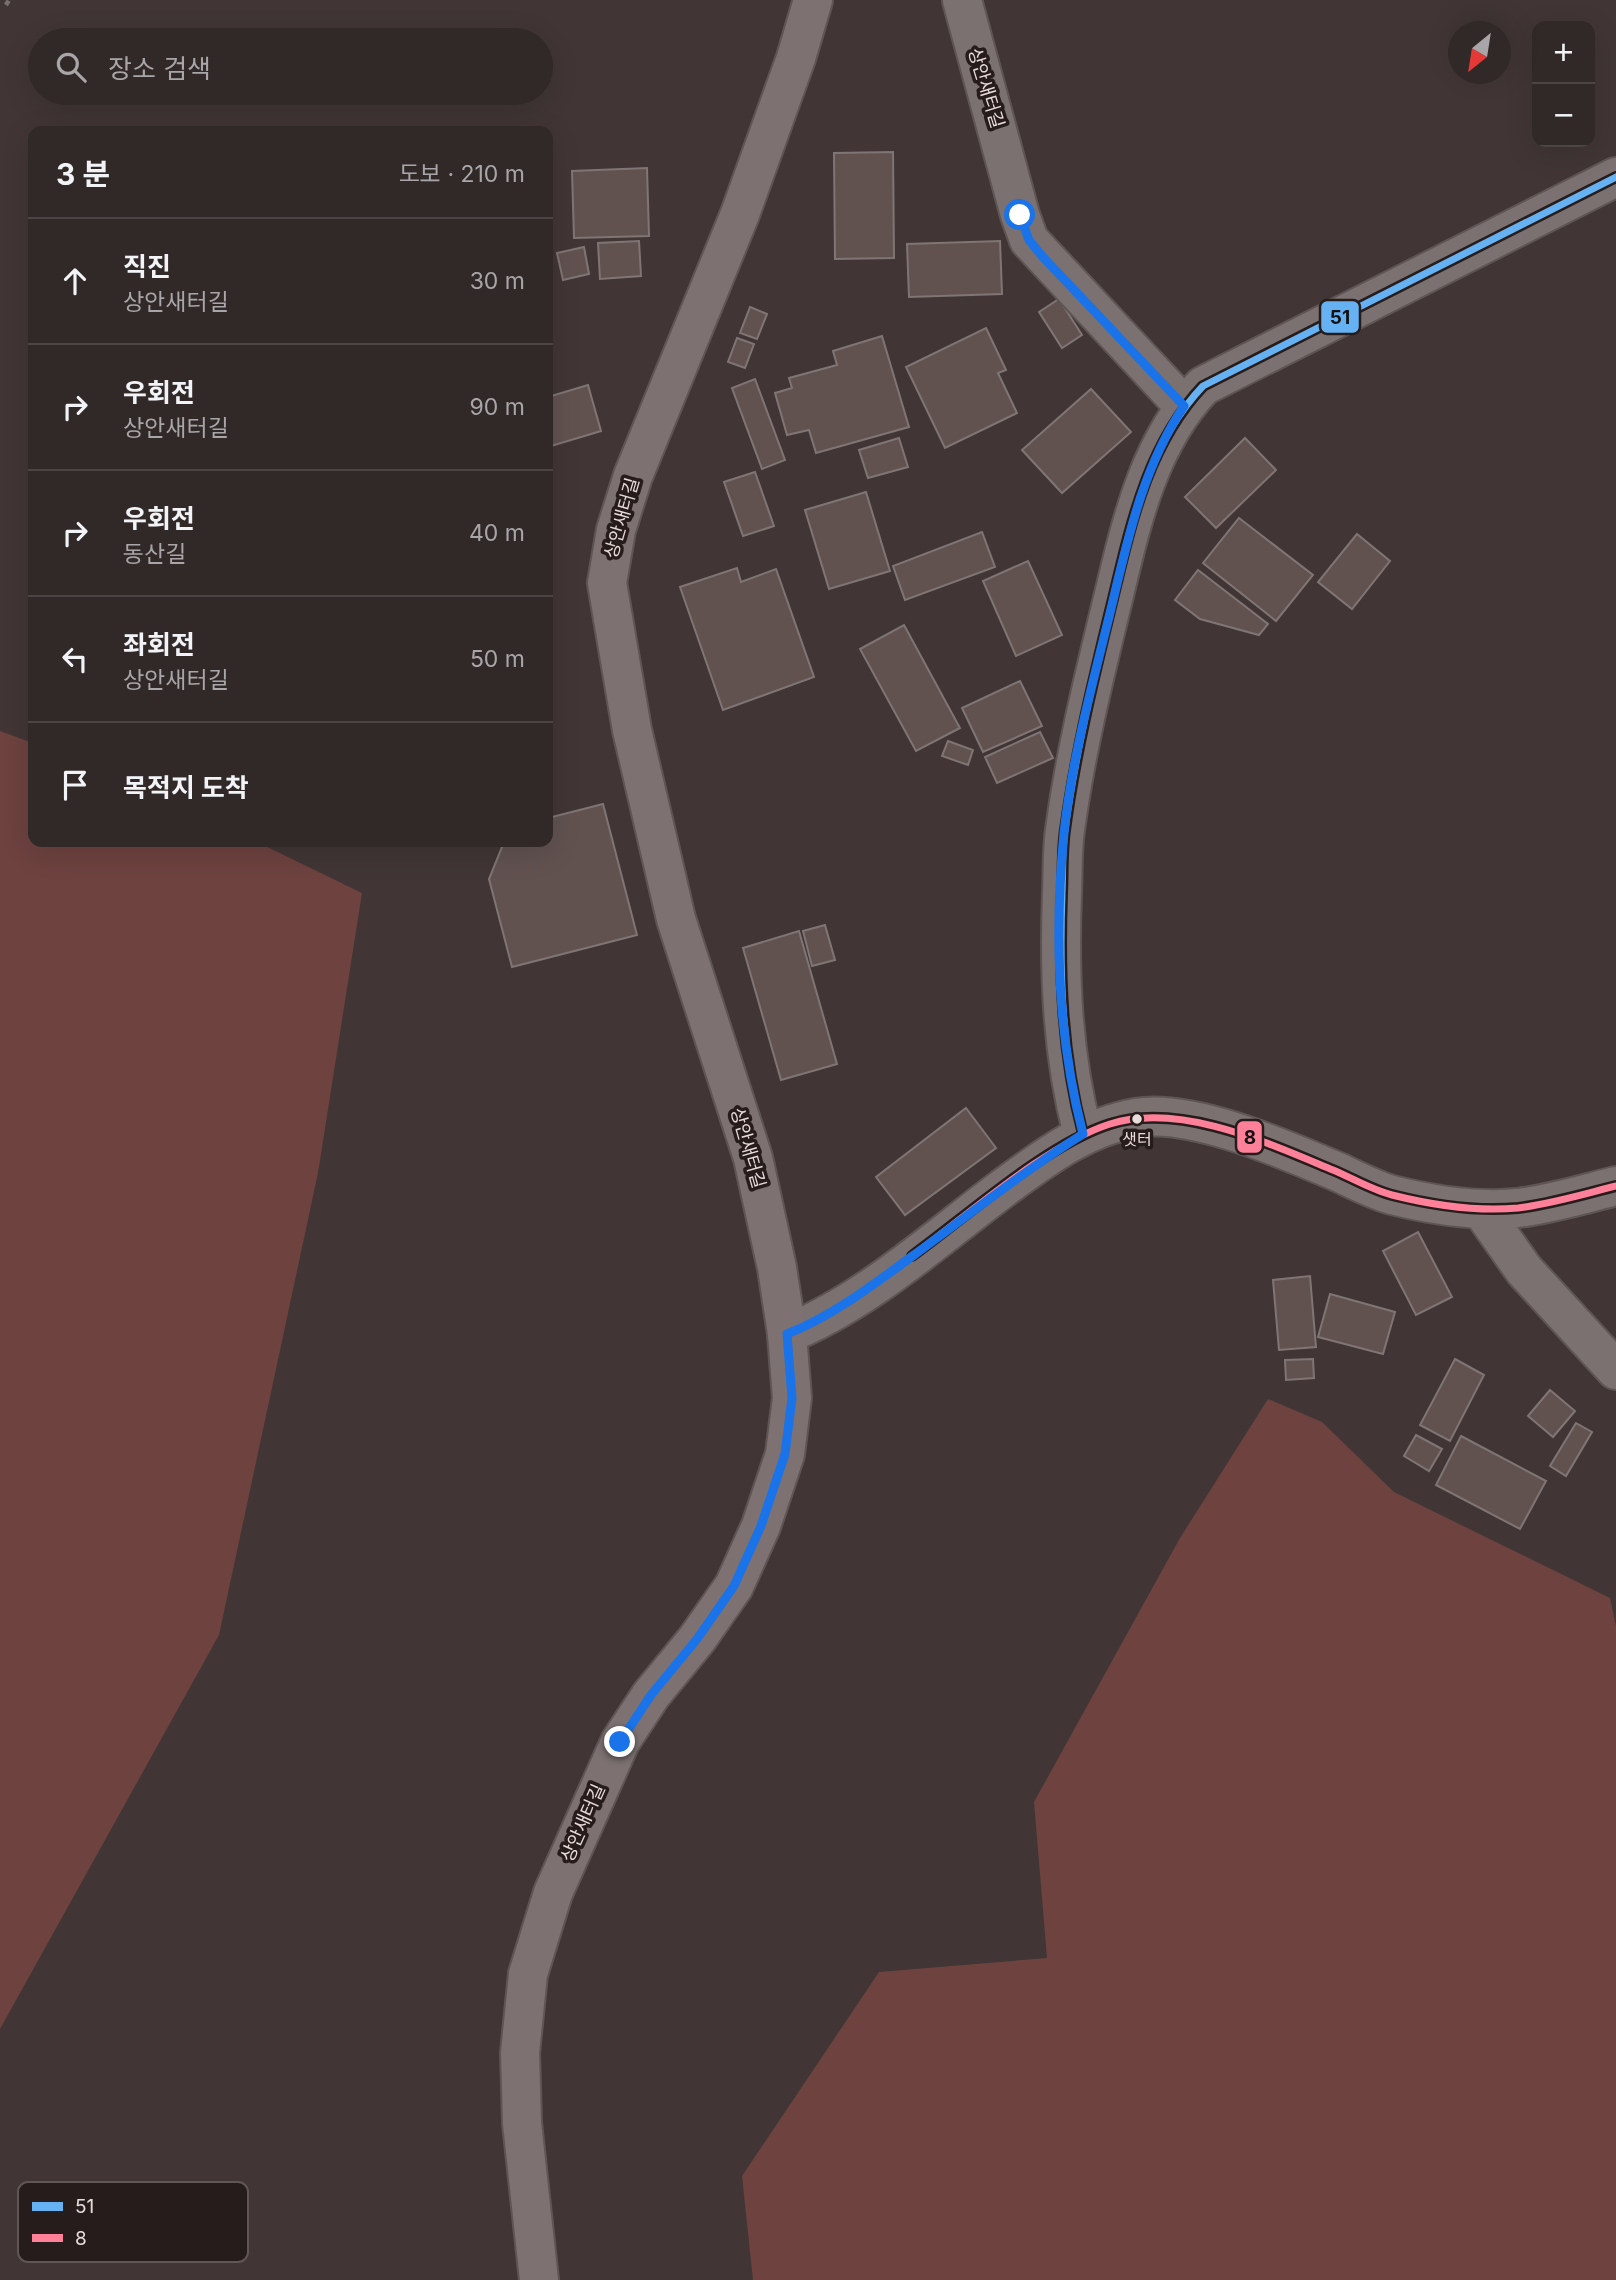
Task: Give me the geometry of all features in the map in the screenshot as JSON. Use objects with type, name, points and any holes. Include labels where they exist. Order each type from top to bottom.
[{"type":"street","name":"상안새터길","points":[[539,2280],[522,2123],[520,2053],[528,1974],[553,1893],[620,1742],[651,1695],[697,1639],[734,1586],[761,1526],[785,1454],[792,1398],[787,1334],[753,1158],[676,919],[632,730],[607,583],[616,530],[633,476],[740,214],[796,58],[813,0]]},
{"type":"street","name":"상안새터길","points":[[962,0],[1029,240],[1184,406]]},
{"type":"street","points":[[1083,1134],[1072,1091],[1063,1027],[1060,943],[1064,833],[1100,654],[1137,506],[1166,434],[1184,406],[1203,386],[1616,177]]},
{"type":"street","points":[[787,1334],[807,1326],[876,1282],[1031,1168],[1083,1134],[1138,1118],[1169,1117],[1215,1127],[1300,1156],[1389,1194],[1481,1209],[1518,1208],[1616,1186]]},
{"type":"street","points":[[1481,1209],[1524,1270],[1616,1370]]},
{"type":"shaded area","points":[[0,731],[28,741],[28,847],[267,847],[362,893],[318,1173],[219,1635],[0,2029]]},
{"type":"shaded area","points":[[1268,1399],[1322,1422],[1394,1492],[1610,1598],[1616,1626],[1616,2280],[753,2280],[742,2176],[879,1972],[1047,1958],[1034,1802],[1180,1538]]},
{"type":"building","points":[[893,152],[894,258],[835,259],[834,153]]},
{"type":"building","points":[[647,168],[649,236],[574,238],[572,171]]},
{"type":"building","points":[[639,241],[641,276],[600,279],[598,243]]},
{"type":"building","points":[[1000,241],[1002,294],[909,297],[907,244]]},
{"type":"building","points":[[584,247],[589,274],[563,280],[557,253]]},
{"type":"building","points":[[1059,299],[1082,335],[1062,348],[1039,312]]},
{"type":"building","points":[[750,307],[767,314],[757,339],[740,333]]},
{"type":"building","points":[[986,328],[1006,370],[998,373],[1017,413],[945,448],[906,367]]},
{"type":"building","points":[[882,336],[909,427],[816,453],[809,430],[787,435],[775,393],[792,388],[789,378],[837,365],[833,351]]},
{"type":"building","points":[[737,338],[754,344],[745,368],[728,362]]},
{"type":"building","points":[[755,379],[785,460],[762,469],[732,388]]},
{"type":"building","points":[[588,385],[601,431],[553,445],[553,396]]},
{"type":"building","points":[[1091,389],[1131,432],[1062,493],[1022,450]]},
{"type":"building","points":[[899,438],[908,467],[868,478],[859,450]]},
{"type":"building","points":[[1245,438],[1276,470],[1216,528],[1185,497]]},
{"type":"building","points":[[755,472],[774,526],[743,536],[724,482]]},
{"type":"building","points":[[866,492],[890,571],[829,589],[805,510]]},
{"type":"building","points":[[1239,518],[1313,575],[1276,621],[1203,563]]},
{"type":"building","points":[[982,532],[995,567],[905,600],[893,566]]},
{"type":"building","points":[[1357,534],[1390,561],[1352,609],[1318,582]]},
{"type":"building","points":[[1028,561],[1062,635],[1016,656],[983,581]]},
{"type":"building","points":[[737,568],[741,582],[776,569],[814,677],[723,710],[680,587]]},
{"type":"building","points":[[1198,570],[1268,624],[1259,635],[1200,619],[1175,600]]},
{"type":"building","points":[[904,625],[960,728],[916,751],[860,649]]},
{"type":"building","points":[[1020,681],[1042,726],[983,752],[962,708]]},
{"type":"building","points":[[1040,732],[1053,758],[997,783],[985,757]]},
{"type":"building","points":[[948,741],[973,750],[968,765],[942,756]]},
{"type":"building","points":[[603,804],[637,935],[512,967],[489,879],[502,847],[553,847],[553,817]]},
{"type":"building","points":[[825,925],[835,960],[812,966],[803,931]]},
{"type":"building","points":[[799,931],[837,1064],[781,1080],[743,948]]},
{"type":"building","points":[[966,1108],[996,1148],[905,1215],[876,1177]]},
{"type":"building","points":[[1418,1232],[1452,1297],[1416,1315],[1383,1251]]},
{"type":"building","points":[[1310,1276],[1316,1347],[1279,1350],[1273,1280]]},
{"type":"building","points":[[1330,1294],[1395,1312],[1383,1354],[1318,1337]]},
{"type":"building","points":[[1313,1359],[1314,1378],[1286,1380],[1285,1360]]},
{"type":"building","points":[[1455,1359],[1484,1375],[1450,1441],[1420,1425]]},
{"type":"building","points":[[1550,1390],[1575,1411],[1553,1437],[1528,1416]]},
{"type":"building","points":[[1576,1423],[1592,1432],[1566,1476],[1550,1466]]},
{"type":"building","points":[[1416,1435],[1442,1449],[1429,1471],[1404,1456]]},
{"type":"building","points":[[1461,1436],[1546,1481],[1520,1529],[1436,1485]]},
{"type":"transit line","name":"51","points":[[1083,1134],[1070,1075],[1064,1015],[1061,954],[1064,838],[1085,718],[1125,548],[1143,490],[1167,435],[1203,386],[1616,177]]},
{"type":"transit line","name":"8","points":[[912,1256],[1008,1182],[1060,1147],[1110,1124],[1137,1119],[1165,1118],[1223,1129],[1281,1148],[1385,1193],[1438,1205],[1486,1209],[1518,1208],[1616,1186]]},
{"type":"place","name":"샛터","points":[[1137,1119]]},
{"type":"route","points":[[620,1742],[651,1695],[697,1639],[734,1586],[761,1526],[785,1454],[792,1398],[787,1334],[807,1326],[876,1282],[1031,1168],[1083,1134],[1072,1091],[1063,1027],[1060,943],[1064,833],[1100,654],[1137,506],[1153,461],[1184,406],[1042,256],[1029,240],[1020,215]]}]
